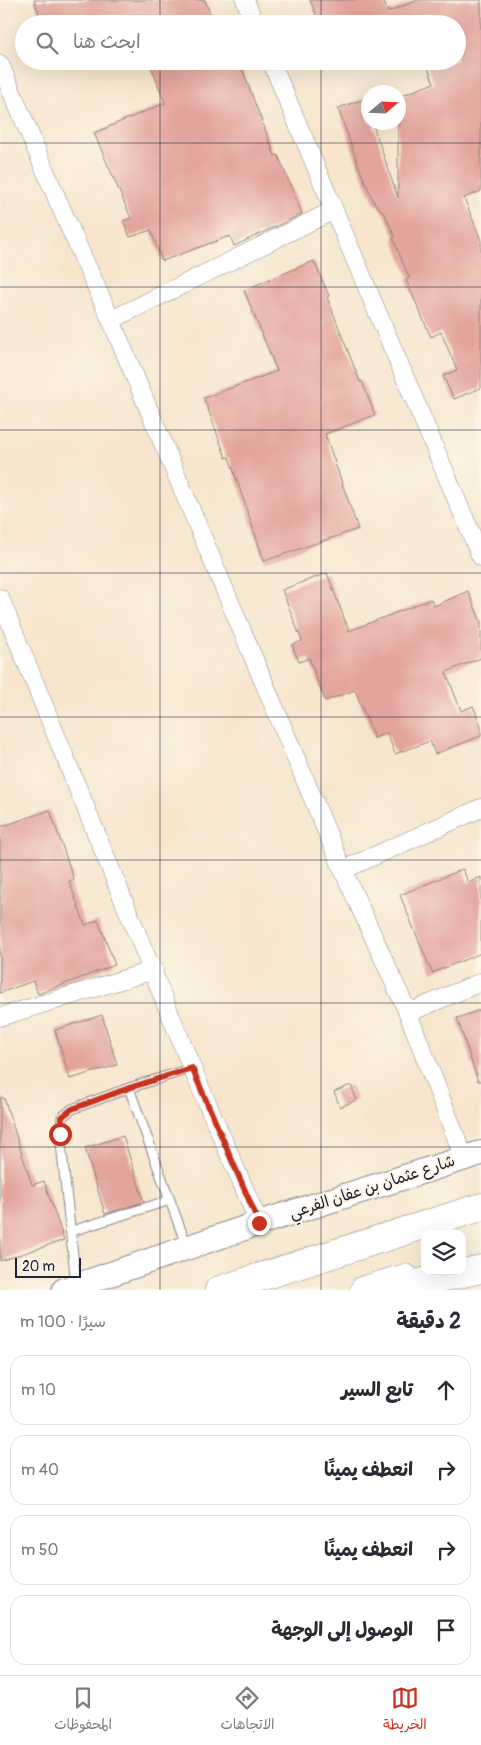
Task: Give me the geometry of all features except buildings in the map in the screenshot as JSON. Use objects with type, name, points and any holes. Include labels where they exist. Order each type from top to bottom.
[{"type":"main road","name":"شارع عثمان بن عفان الفرعي","points":[[70,1288],[259,1223],[473,1155]]},
{"type":"main road","points":[[219,1290],[481,1207]]},
{"type":"main road","points":[[466,1260],[481,1255]]},
{"type":"main road","points":[[388,1290],[481,1270]]},
{"type":"main road","points":[[364,1290],[421,1273]]},
{"type":"street","points":[[245,0],[251,15]]},
{"type":"street","points":[[0,64],[111,320],[343,870],[473,1155]]},
{"type":"street","points":[[275,70],[481,557]]},
{"type":"street","points":[[111,320],[334,210]]},
{"type":"street","points":[[0,598],[154,970],[192,1068],[259,1223]]},
{"type":"street","points":[[343,870],[481,808]]},
{"type":"street","points":[[0,1017],[154,970]]},
{"type":"street","points":[[408,1013],[481,982]]},
{"type":"lane","points":[[70,1288],[72,1231],[60,1134],[62,1117],[72,1109],[192,1068]]},
{"type":"lane","points":[[129,1088],[187,1248]]},
{"type":"lane","points":[[72,1231],[170,1200]]},
{"type":"route","points":[[60,1134],[62,1117],[72,1109],[192,1068],[259,1223]]}]
